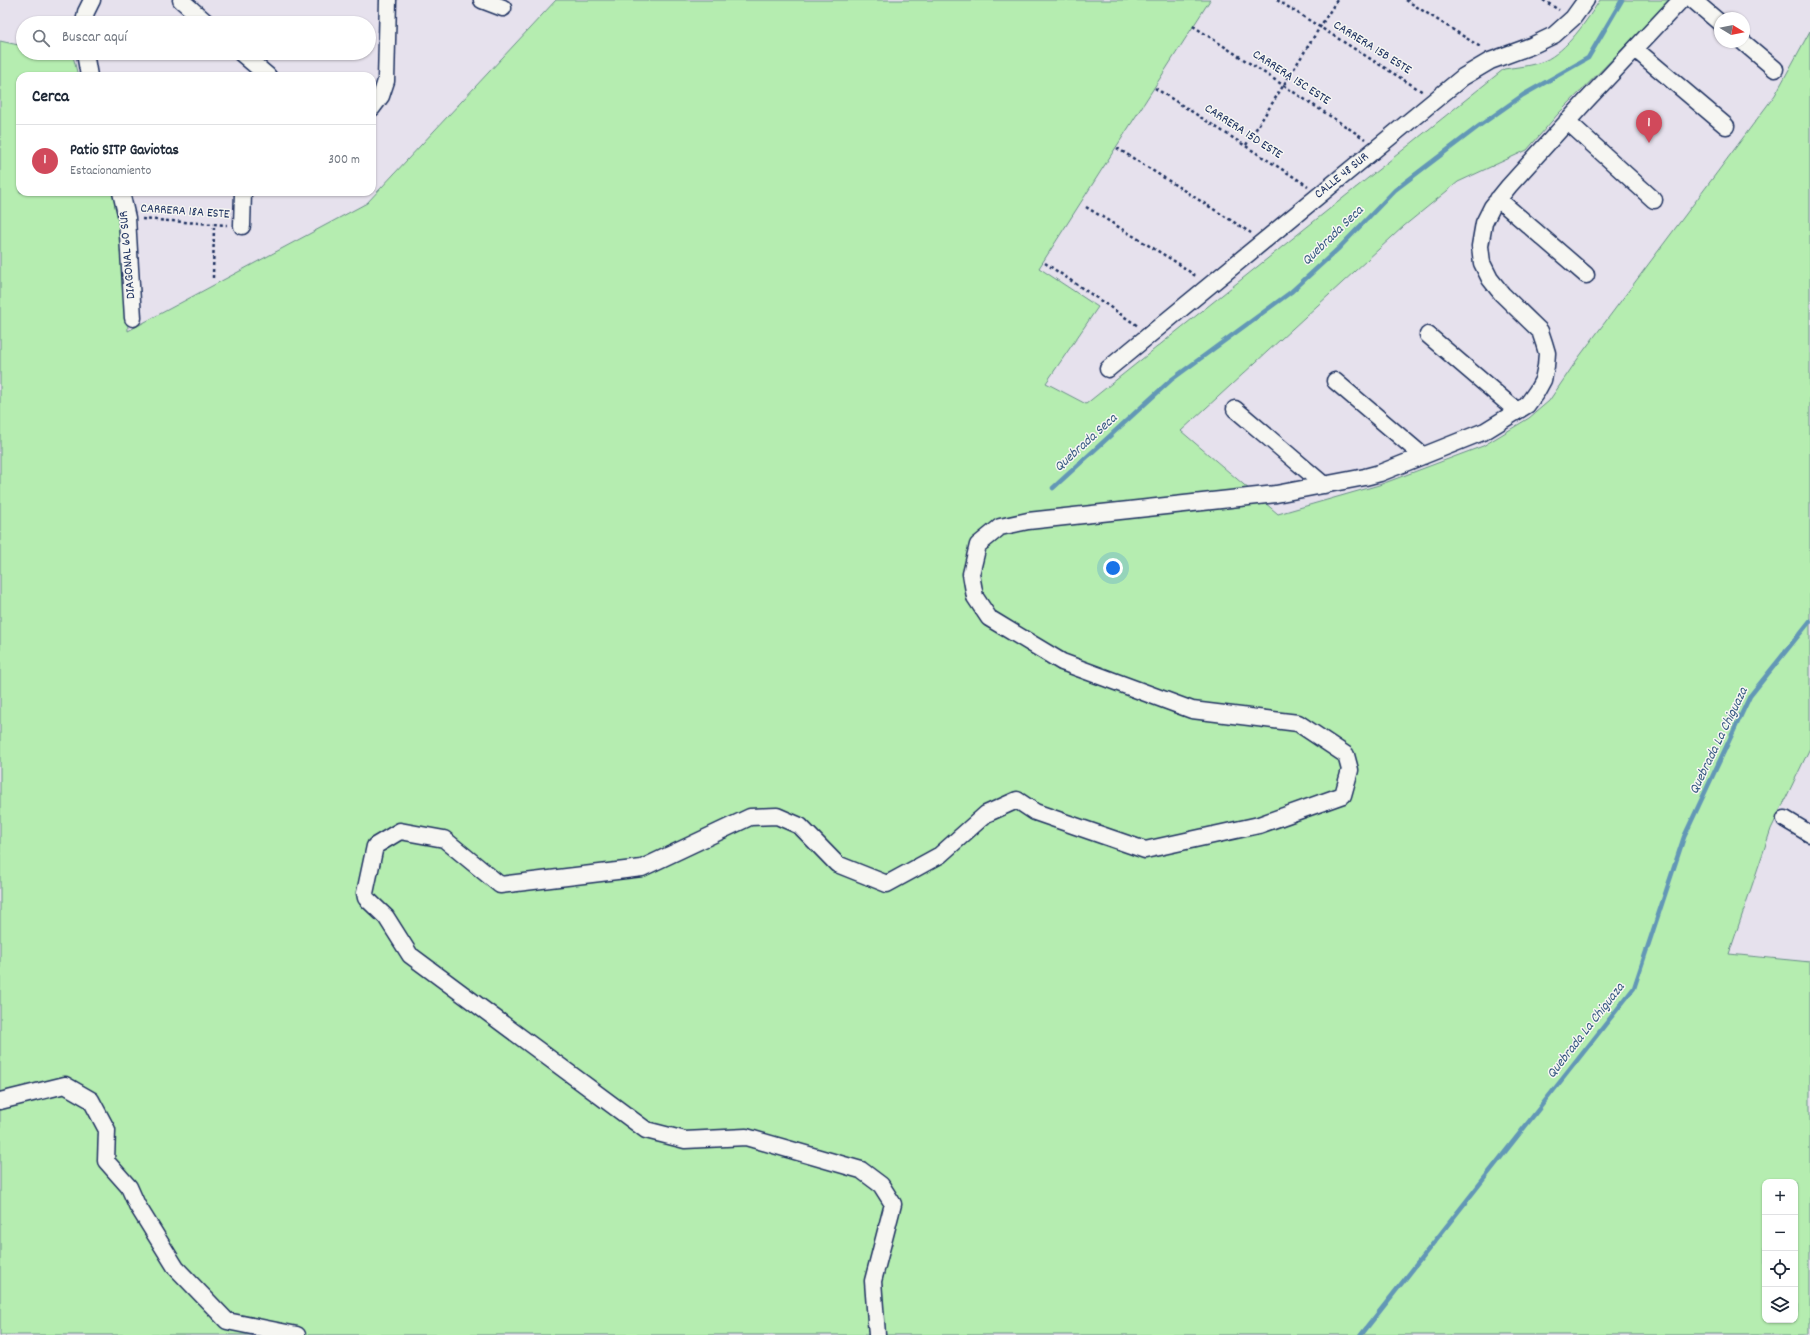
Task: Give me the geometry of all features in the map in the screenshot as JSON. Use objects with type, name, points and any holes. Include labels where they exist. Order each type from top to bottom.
[{"type":"street","points":[[85,16],[92,0]]},
{"type":"street","points":[[180,0],[199,16]]},
{"type":"street","points":[[376,102],[386,81],[388,0]]},
{"type":"street","points":[[482,0],[502,8]]},
{"type":"street","name":"CALLE 48 SUR","points":[[1108,369],[1463,76],[1496,58],[1531,46],[1554,35],[1572,18],[1586,0]]},
{"type":"street","points":[[877,1335],[873,1281],[893,1204],[881,1185],[861,1170],[746,1137],[685,1140],[646,1130],[410,955],[386,917],[366,898],[365,893],[375,846],[400,831],[444,839],[500,885],[642,868],[750,817],[777,816],[800,826],[837,864],[887,884],[940,855],[986,814],[1017,800],[1035,812],[1145,850],[1259,825],[1343,795],[1350,770],[1346,755],[1298,723],[1192,710],[1062,662],[989,618],[975,597],[971,574],[978,546],[1000,527],[1028,521],[1276,494],[1380,473],[1485,430],[1527,405],[1543,380],[1547,353],[1540,331],[1502,294],[1490,279],[1482,263],[1480,246],[1481,235],[1492,207],[1498,199],[1568,121],[1681,0]]},
{"type":"street","points":[[1693,0],[1714,18]]},
{"type":"street","points":[[1750,48],[1775,69]]},
{"type":"street","points":[[1635,49],[1726,126]]},
{"type":"street","points":[[86,60],[88,72]]},
{"type":"street","points":[[247,63],[262,72]]},
{"type":"street","points":[[1568,121],[1654,200]]},
{"type":"street","name":"DIAGONAL 60 SUR","points":[[122,196],[127,218],[133,318]]},
{"type":"street","points":[[242,226],[243,196]]},
{"type":"street","points":[[1498,199],[1586,275]]},
{"type":"street","points":[[1428,335],[1517,411]]},
{"type":"street","points":[[1335,381],[1423,456]]},
{"type":"street","points":[[1235,409],[1324,485]]},
{"type":"street","points":[[1785,819],[1810,834]]},
{"type":"street","points":[[0,1101],[65,1085],[91,1100],[107,1130],[106,1161],[128,1187],[137,1205],[176,1268],[227,1321],[297,1335]]},
{"type":"path","name":"CARRERA 15B ESTE","points":[[1277,0],[1435,99]]},
{"type":"path","points":[[1246,145],[1337,0]]},
{"type":"path","points":[[1406,0],[1496,58]]},
{"type":"path","name":"CARRERA 15C ESTE","points":[[1193,26],[1378,147]]},
{"type":"path","name":"CARRERA 15D ESTE","points":[[1155,88],[1246,145],[1320,194]]},
{"type":"path","points":[[1117,148],[1264,241]]},
{"type":"path","points":[[1086,207],[1179,264],[1209,285]]},
{"type":"path","name":"CARRERA 18A ESTE","points":[[127,218],[242,226]]},
{"type":"path","points":[[213,278],[214,224]]},
{"type":"path","points":[[1045,263],[1150,334]]},
{"type":"green space","points":[[556,0],[1210,0],[1039,268],[1098,307],[1046,383],[1086,404],[1504,69],[1539,63],[1561,50],[1576,34],[1600,0],[1671,0],[1558,114],[1527,150],[1458,182],[1404,226],[1181,431],[1278,514],[1379,485],[1483,446],[1529,418],[1549,401],[1579,357],[1775,95],[1810,31],[1810,748],[1771,829],[1729,954],[1810,962],[1810,1335],[0,1335],[0,41],[16,44],[16,60],[74,60],[77,72],[16,72],[16,196],[117,196],[125,218],[128,331],[367,203],[374,196],[376,196],[376,193]]},
{"type":"waterway","name":"Quebrada Seca","points":[[1053,488],[1171,380],[1291,292],[1339,248],[1395,190],[1479,126],[1523,95],[1588,58],[1622,0]]},
{"type":"waterway","name":"Quebrada La Chiguaza","points":[[1361,1335],[1634,988],[1684,837],[1750,696],[1810,621]]},
{"type":"place","name":"Patio SITP Gaviotas","points":[[1649,143]]}]
